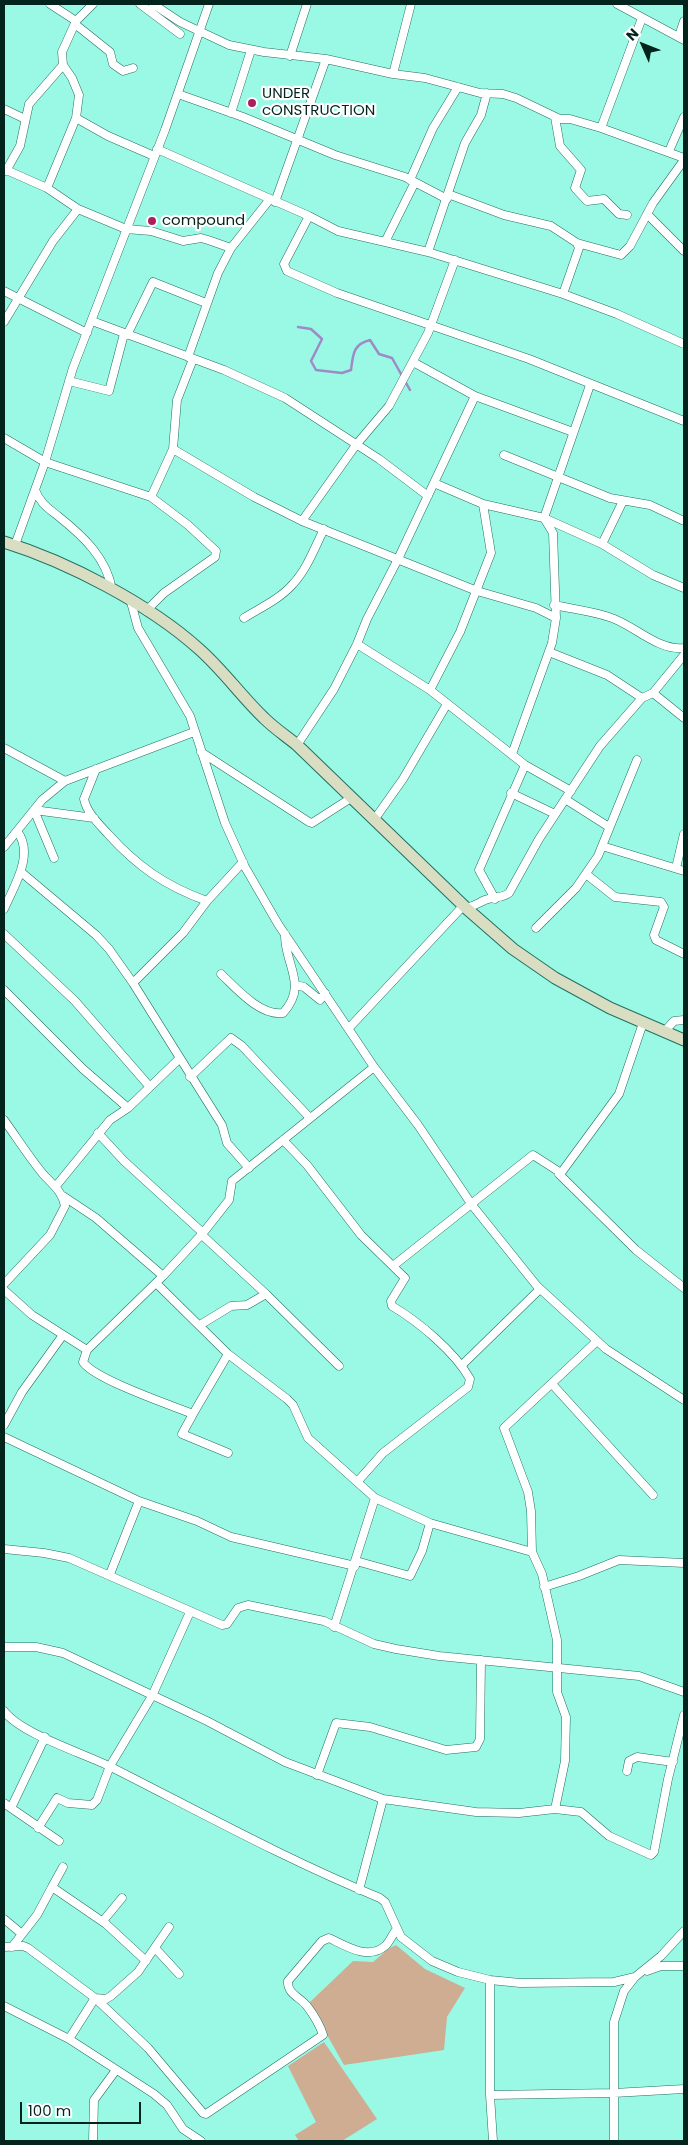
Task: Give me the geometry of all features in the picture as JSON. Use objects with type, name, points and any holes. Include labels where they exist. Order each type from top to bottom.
[{"type":"main road","points":[[9,544],[112,590],[146,611],[198,648],[265,719],[297,745],[501,940],[555,978],[643,1023],[684,1040]]},
{"type":"street","points":[[50,4],[75,22],[110,52],[113,64],[123,71],[133,68]]},
{"type":"street","points":[[47,188],[76,118],[77,87],[63,65],[62,52],[75,22],[93,4]]},
{"type":"street","points":[[140,4],[180,34]]},
{"type":"street","points":[[153,4],[166,14],[228,45],[290,56],[326,59],[393,74],[425,78],[486,93],[503,94],[516,98],[555,117],[601,128],[669,151],[684,159],[660,191],[630,246],[621,255],[577,243],[551,226],[504,215],[448,196],[178,94]]},
{"type":"street","points":[[9,544],[35,490],[69,381],[178,94],[198,31],[209,4]]},
{"type":"street","points":[[290,56],[307,4]]},
{"type":"street","points":[[393,74],[411,4]]},
{"type":"street","points":[[616,4],[681,38],[684,21]]},
{"type":"street","points":[[601,128],[642,18]]},
{"type":"street","points":[[231,113],[251,50]]},
{"type":"street","points":[[151,497],[172,449],[176,400],[206,303],[231,248],[273,200],[326,59]]},
{"type":"street","points":[[63,65],[29,104],[20,146],[5,170],[47,188],[78,209],[126,228],[151,231],[176,240],[208,240],[231,248]]},
{"type":"street","points":[[385,242],[412,182],[433,128],[458,87]]},
{"type":"street","points":[[428,252],[465,144],[481,115],[486,93]]},
{"type":"street","points":[[4,109],[25,120]]},
{"type":"street","points":[[555,117],[560,146],[581,170],[575,188],[587,201],[604,199],[619,214],[627,215]]},
{"type":"street","points":[[669,151],[684,117]]},
{"type":"street","points":[[76,118],[108,136],[156,152],[273,200],[309,216],[328,227],[428,252],[563,294],[617,314],[684,344]]},
{"type":"street","points":[[4,322],[53,241],[78,209]]},
{"type":"street","points":[[647,214],[684,251]]},
{"type":"street","points":[[309,216],[284,264],[287,271],[337,293],[529,359],[590,385],[684,420]]},
{"type":"street","points":[[563,294],[579,248],[577,243]]},
{"type":"street","points":[[302,520],[356,445],[388,406],[428,333],[455,260]]},
{"type":"street","points":[[69,381],[109,391],[126,334],[153,282],[206,303]]},
{"type":"street","points":[[4,291],[87,332]]},
{"type":"street","points":[[92,321],[259,385],[285,398],[428,496]]},
{"type":"street","points":[[412,362],[476,396],[573,432]]},
{"type":"street","points":[[512,754],[549,652],[556,618],[554,605],[553,533],[544,518],[590,385]]},
{"type":"street","points":[[297,745],[330,695],[357,644],[369,614],[398,559],[476,396]]},
{"type":"street","points":[[4,438],[45,462],[151,497],[194,531],[217,554],[164,594],[146,611]]},
{"type":"street","points":[[172,449],[254,497],[302,520],[477,591],[536,608],[556,618]]},
{"type":"street","points":[[504,455],[623,501],[650,505],[684,520]]},
{"type":"street","points":[[434,482],[483,504],[544,518],[602,544],[653,575],[684,588]]},
{"type":"street","points":[[35,490],[44,505],[79,533],[100,556],[109,573],[112,590]]},
{"type":"street","points":[[602,544],[623,501]]},
{"type":"street","points":[[430,690],[460,632],[492,548],[483,504]]},
{"type":"street","points":[[244,618],[282,595],[292,585],[300,575],[324,529]]},
{"type":"street","points":[[131,602],[138,628],[182,699],[190,716],[224,823],[243,862],[285,934],[374,1067],[418,1125],[472,1205],[540,1289],[597,1341],[684,1400]]},
{"type":"street","points":[[554,605],[610,617],[660,643],[678,649],[684,648]]},
{"type":"street","points":[[357,644],[430,690],[525,765],[571,791]]},
{"type":"street","points":[[549,652],[607,675],[642,698]]},
{"type":"street","points":[[349,1028],[465,906],[479,905],[487,899],[504,897],[509,892],[555,814],[600,746],[642,698],[653,693],[684,655]]},
{"type":"street","points":[[653,693],[684,718]]},
{"type":"street","points":[[374,820],[403,779],[447,704]]},
{"type":"street","points":[[4,847],[42,800],[65,781],[176,741],[194,732]]},
{"type":"street","points":[[4,748],[65,781]]},
{"type":"street","points":[[201,752],[312,823],[351,798]]},
{"type":"street","points":[[536,928],[566,899],[598,856],[638,760]]},
{"type":"street","points":[[495,899],[479,870],[511,793],[525,765]]},
{"type":"street","points":[[96,769],[84,799],[86,807],[94,818],[128,855],[143,868],[186,894],[207,901]]},
{"type":"street","points":[[511,793],[555,814]]},
{"type":"street","points":[[565,799],[609,826]]},
{"type":"street","points":[[34,810],[94,818]]},
{"type":"street","points":[[34,810],[54,858]]},
{"type":"street","points":[[4,909],[21,872],[25,845],[17,830]]},
{"type":"street","points":[[676,868],[684,834]]},
{"type":"street","points":[[602,846],[684,871]]},
{"type":"street","points":[[133,983],[184,933],[207,901],[243,862]]},
{"type":"street","points":[[21,872],[96,934],[133,983],[222,1125],[226,1143],[249,1168]]},
{"type":"street","points":[[586,874],[615,897],[661,902],[664,907],[654,935],[656,940],[684,954]]},
{"type":"street","points":[[4,934],[75,1001],[150,1088]]},
{"type":"street","points":[[221,974],[245,996],[273,1014],[283,1013],[292,1004],[296,985],[285,934]]},
{"type":"street","points":[[296,985],[304,986],[320,1000],[325,993]]},
{"type":"street","points":[[4,990],[83,1069],[128,1108]]},
{"type":"street","points":[[664,1032],[669,1024],[684,1020]]},
{"type":"street","points":[[559,1174],[619,1094],[643,1023]]},
{"type":"street","points":[[190,1076],[231,1038],[242,1046],[310,1118]]},
{"type":"street","points":[[56,1186],[110,1120],[128,1108],[180,1059]]},
{"type":"street","points":[[193,1414],[120,1384],[86,1366],[83,1362],[87,1350],[163,1276],[202,1234],[229,1200],[229,1186],[232,1181],[374,1067]]},
{"type":"street","points":[[4,1120],[44,1175],[56,1186],[63,1196],[96,1218],[163,1276]]},
{"type":"street","points":[[98,1133],[124,1161],[266,1294],[339,1366]]},
{"type":"street","points":[[283,1140],[306,1165],[361,1235],[405,1278],[390,1304],[413,1320],[462,1365],[470,1379],[468,1387],[383,1453],[358,1481]]},
{"type":"street","points":[[393,1266],[533,1155],[559,1174],[636,1250],[684,1288]]},
{"type":"street","points":[[4,1284],[50,1235],[65,1206],[63,1196]]},
{"type":"street","points":[[156,1283],[228,1354],[287,1399],[292,1405],[308,1438],[375,1498],[430,1523],[532,1552]]},
{"type":"street","points":[[462,1365],[540,1289]]},
{"type":"street","points":[[4,1290],[32,1314],[87,1350]]},
{"type":"street","points":[[200,1325],[231,1306],[247,1306],[266,1294]]},
{"type":"street","points":[[4,1425],[22,1392],[63,1335]]},
{"type":"street","points":[[555,1809],[565,1761],[566,1717],[556,1692],[555,1632],[542,1574],[532,1552],[531,1511],[528,1492],[504,1428],[597,1341]]},
{"type":"street","points":[[228,1354],[182,1434],[228,1453]]},
{"type":"street","points":[[552,1384],[652,1495]]},
{"type":"street","points":[[4,1437],[139,1501],[197,1521],[239,1540],[356,1563],[410,1576],[422,1551],[430,1523]]},
{"type":"street","points":[[334,1627],[356,1563],[375,1498]]},
{"type":"street","points":[[110,1574],[139,1501]]},
{"type":"street","points":[[4,1549],[57,1554],[110,1574],[222,1625],[227,1624],[238,1608],[248,1605],[324,1621],[334,1627],[385,1647],[439,1656],[644,1677],[684,1692]]},
{"type":"street","points":[[544,1587],[579,1576],[619,1560],[684,1563]]},
{"type":"street","points":[[38,1828],[57,1798],[68,1802],[92,1805],[97,1800],[110,1766],[152,1696],[190,1612]]},
{"type":"street","points":[[4,1647],[48,1648],[69,1656],[317,1775],[382,1799],[476,1812],[519,1813],[555,1809],[580,1812],[609,1836],[651,1855],[654,1852],[684,1715]]},
{"type":"street","points":[[317,1775],[336,1723],[370,1727],[446,1750],[476,1747],[480,1738],[481,1660]]},
{"type":"street","points":[[4,1711],[17,1723],[110,1766],[265,1846],[385,1902],[396,1930],[407,1944],[442,1967],[490,1980],[520,1983],[614,1982],[635,1977],[661,1966],[684,1966]]},
{"type":"street","points":[[11,1808],[46,1737]]},
{"type":"street","points":[[626,1771],[629,1761],[636,1757],[673,1762]]},
{"type":"street","points":[[359,1890],[382,1799]]},
{"type":"street","points":[[4,1803],[59,1841]]},
{"type":"street","points":[[8,1947],[22,1934],[44,1902],[63,1867]]},
{"type":"street","points":[[52,1887],[103,1922],[146,1961]]},
{"type":"street","points":[[103,1922],[122,1898]]},
{"type":"street","points":[[4,1919],[22,1934]]},
{"type":"street","points":[[95,1998],[106,1999],[111,1996],[138,1972],[169,1927]]},
{"type":"street","points":[[8,1947],[23,1946],[28,1948],[95,1998],[148,2048],[206,2114],[323,2035],[306,2004],[288,1986],[288,1981],[322,1940],[328,1938],[358,1951],[368,1952],[384,1947],[396,1930]]},
{"type":"street","points":[[644,1972],[684,1931]]},
{"type":"street","points":[[156,1948],[179,1974]]},
{"type":"street","points":[[661,1956],[661,1966]]},
{"type":"street","points":[[614,2141],[614,2022],[621,1996],[635,1977]]},
{"type":"street","points":[[490,1980],[490,2095],[493,2141]]},
{"type":"street","points":[[614,1982],[621,1996]]},
{"type":"street","points":[[69,2040],[95,1998]]},
{"type":"street","points":[[4,2006],[69,2040],[162,2100],[183,2129],[201,2141]]},
{"type":"street","points":[[93,2141],[94,2100],[116,2070]]},
{"type":"street","points":[[490,2095],[614,2093],[684,2089]]},
{"type":"shaded area","points":[[396,1945],[425,1969],[465,1988],[447,2017],[444,2050],[344,2065],[309,2003],[353,1961],[373,1962],[388,1949]]},
{"type":"shaded area","points":[[324,2042],[377,2119],[342,2141],[299,2141],[295,2135],[316,2122],[288,2066]]},
{"type":"waterway","points":[[298,327],[311,329],[322,339],[311,361],[316,370],[342,373],[351,370],[353,355],[357,347],[370,340],[379,354],[392,358],[410,390]]},
{"type":"place","name":"UNDER cONSTRUCTION","points":[[252,103]]},
{"type":"place","name":"compound","points":[[152,221]]}]
